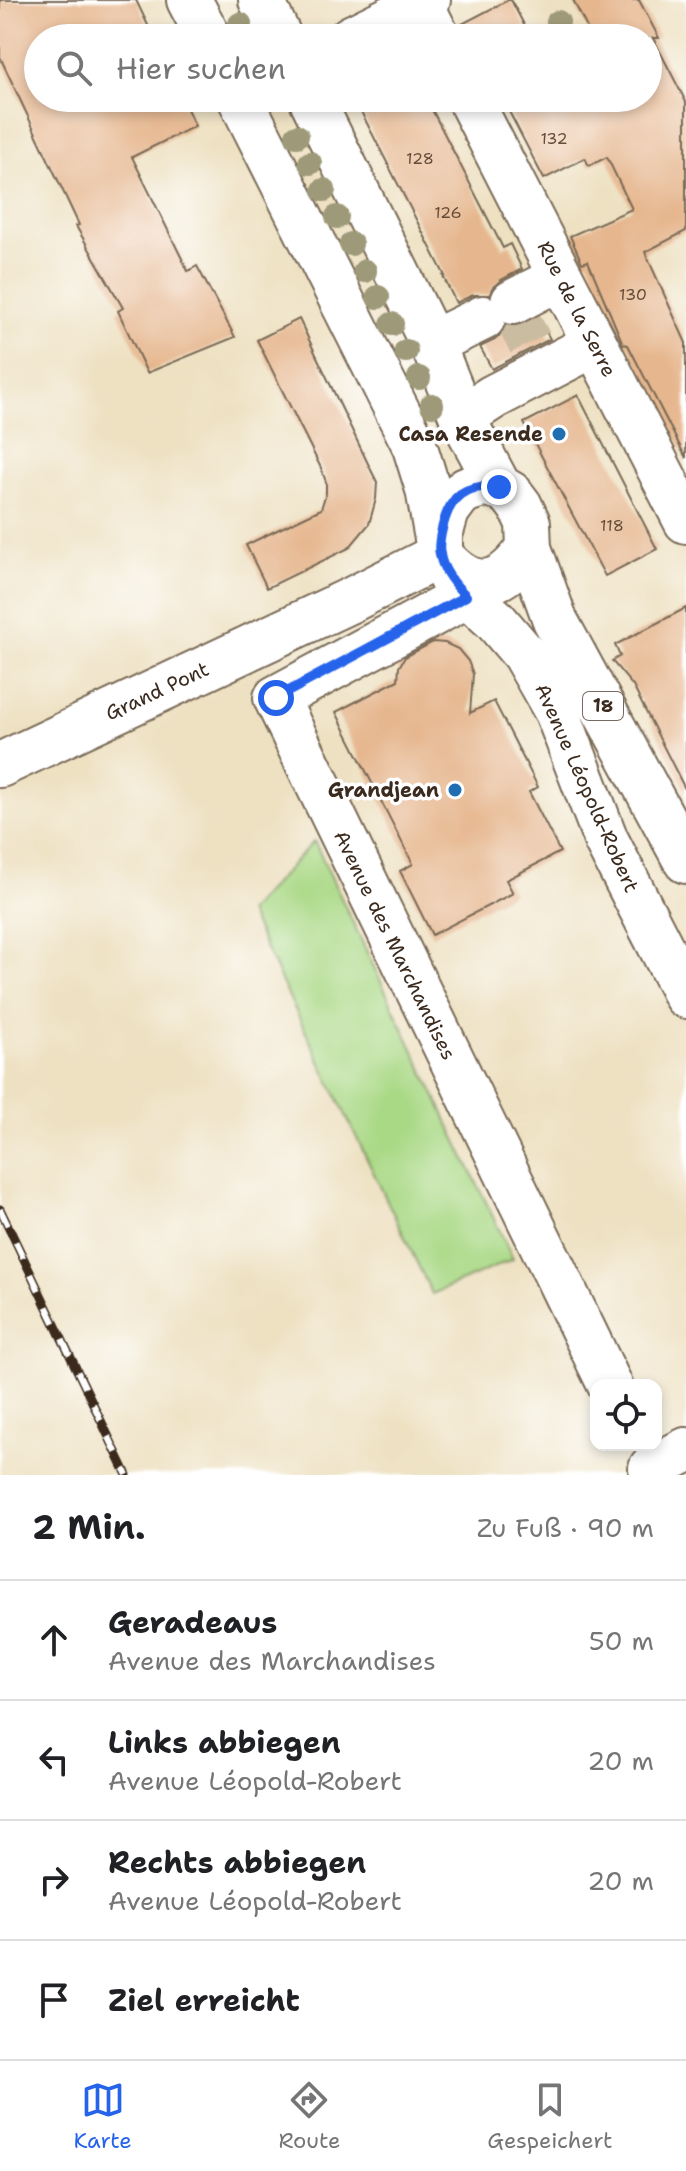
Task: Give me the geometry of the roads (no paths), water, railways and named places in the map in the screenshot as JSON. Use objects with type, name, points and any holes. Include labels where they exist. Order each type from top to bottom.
[{"type":"main road","points":[[189,0],[202,24]]},
{"type":"main road","points":[[261,0],[273,24]]},
{"type":"main road","points":[[396,24],[429,14]]},
{"type":"main road","name":"Avenue Léopold-Robert","points":[[247,112],[414,444],[428,489],[440,555],[452,581],[495,620],[524,654],[557,712],[606,840],[686,996]]},
{"type":"main road","points":[[318,112],[432,343],[462,417],[499,487]]},
{"type":"main road","name":"Rue de la Serre","points":[[476,112],[686,521]]},
{"type":"main road","points":[[432,343],[561,277]]},
{"type":"main road","points":[[462,417],[528,367],[595,344]]},
{"type":"main road","points":[[499,487],[482,485],[471,488],[452,502],[440,535],[440,555],[453,570],[468,579],[484,583],[508,573],[529,548]]},
{"type":"main road","name":"18","points":[[499,487],[511,494],[520,506],[528,523],[529,548],[555,620],[686,861]]},
{"type":"main road","name":"Grand Pont","points":[[0,765],[440,555]]},
{"type":"main road","name":"Avenue des Marchandises","points":[[466,596],[276,698],[607,1379]]},
{"type":"tunnel","points":[[509,304],[535,352]]},
{"type":"railway","points":[[0,1209],[127,1475]]},
{"type":"place","name":"Casa Resende","points":[[559,434]]},
{"type":"place","name":"Grandjean","points":[[455,790]]}]
